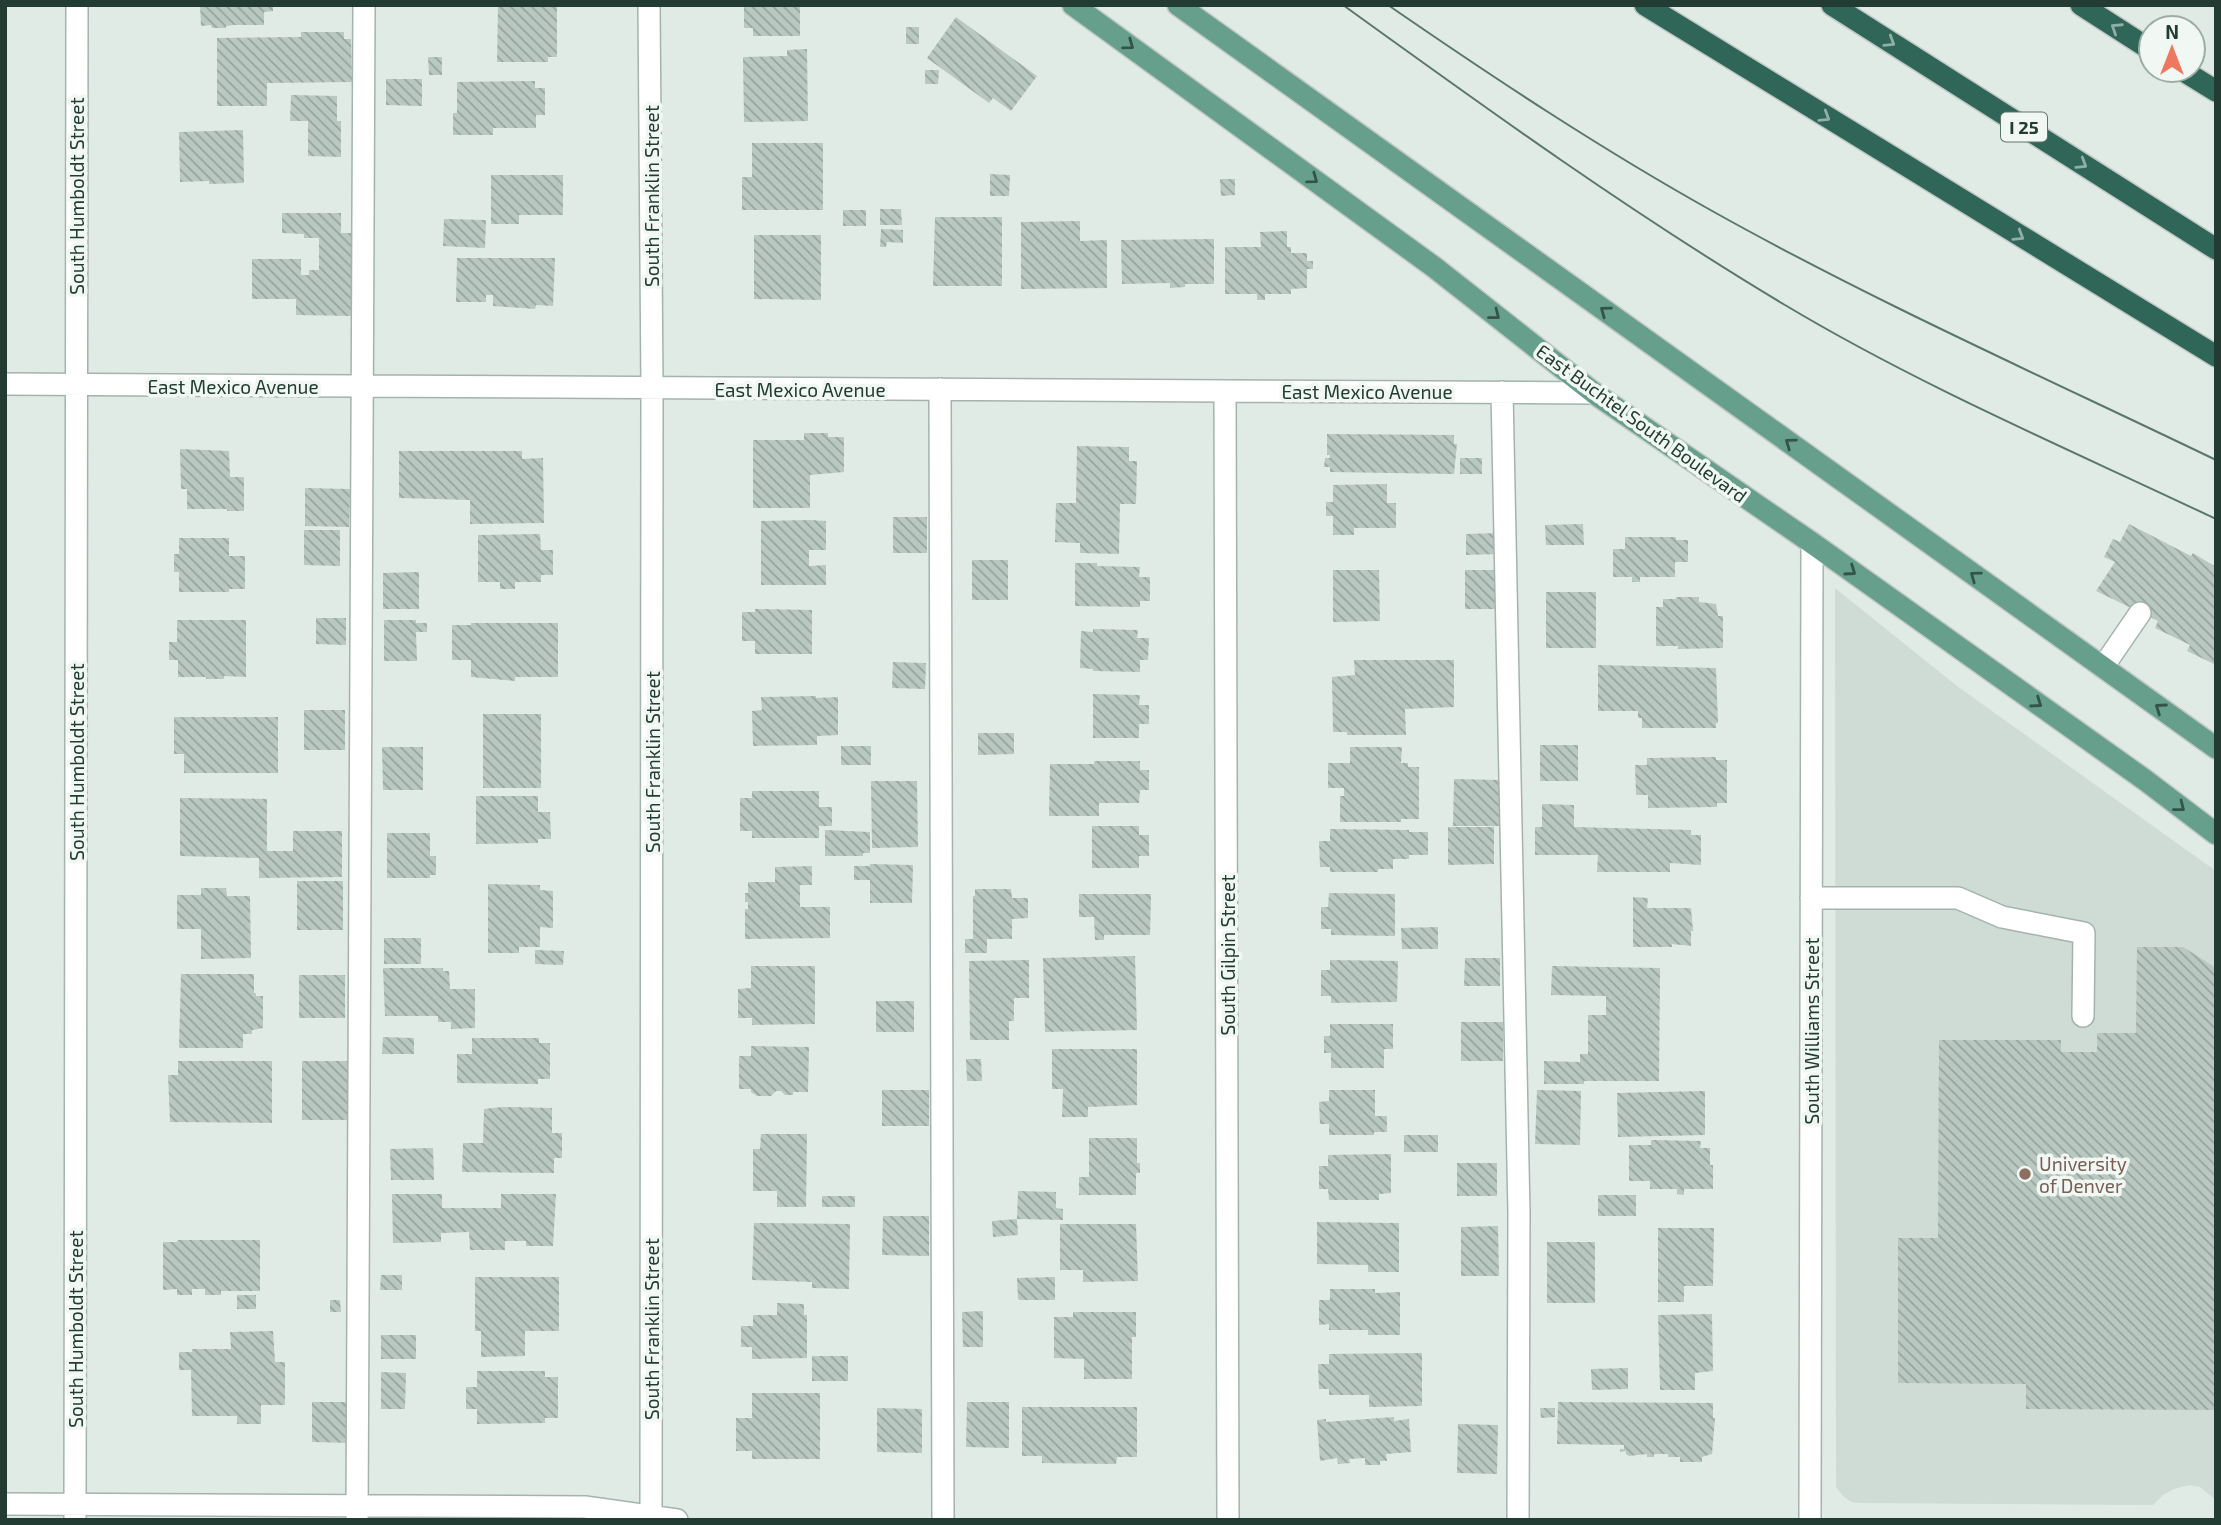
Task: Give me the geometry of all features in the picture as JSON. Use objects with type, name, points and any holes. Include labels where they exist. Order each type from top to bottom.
[{"type":"highway","points":[[1629,5],[1767,81]]},
{"type":"highway","points":[[1645,5],[2216,356]]},
{"type":"highway","name":"I 25","points":[[1832,5],[2216,248]]},
{"type":"highway","points":[[2081,5],[2137,41]]},
{"type":"main road","name":"East Buchtel South Boulevard","points":[[1073,5],[1434,267],[1594,393],[1812,543],[2145,780],[2216,834]]},
{"type":"main road","points":[[1178,5],[2216,748]]},
{"type":"street","name":"South Humboldt Street","points":[[75,1512],[76,5]]},
{"type":"street","points":[[357,1513],[364,5]]},
{"type":"street","name":"South Franklin Street","points":[[649,5],[652,388],[651,1518]]},
{"type":"street","name":"East Mexico Avenue","points":[[5,384],[1594,393]]},
{"type":"street","points":[[940,389],[943,1520]]},
{"type":"street","name":"South Gilpin Street","points":[[1225,391],[1228,1520]]},
{"type":"street","points":[[1502,392],[1518,1199],[1518,1520]]},
{"type":"street","name":"South Williams Street","points":[[1810,1520],[1812,543]]},
{"type":"street","points":[[2103,667],[2140,613]]},
{"type":"street","points":[[1811,898],[1958,898],[2002,917],[2084,933],[2083,1016]]},
{"type":"street","points":[[5,1504],[75,1512],[357,1513],[585,1507],[677,1520]]},
{"type":"shaded area","name":"University of Denver","points":[[1835,588],[1957,686],[2216,871],[2216,1500],[2200,1487],[2189,1485],[2163,1495],[2153,1505],[1860,1503],[1851,1502],[1836,1487]]},
{"type":"building","points":[[200,5],[273,5],[273,11],[264,12],[264,25],[212,28],[211,25],[201,26]]},
{"type":"building","points":[[498,5],[557,5],[557,57],[548,57],[548,62],[497,62]]},
{"type":"building","points":[[744,5],[800,5],[800,36],[753,36],[753,28],[744,28]]},
{"type":"building","points":[[956,17],[1037,76],[1011,111],[993,98],[989,103],[927,58]]},
{"type":"building","points":[[906,27],[919,27],[919,44],[906,44]]},
{"type":"building","points":[[301,32],[344,32],[344,39],[351,39],[352,82],[267,83],[267,106],[217,106],[217,38],[301,37]]},
{"type":"building","points":[[807,49],[808,121],[744,122],[743,57],[787,56],[787,50]]},
{"type":"building","points":[[428,57],[442,57],[442,75],[429,75]]},
{"type":"building","points":[[925,70],[939,70],[938,84],[925,84]]},
{"type":"building","points":[[386,79],[422,79],[422,106],[386,105]]},
{"type":"building","points":[[535,81],[535,88],[545,88],[545,115],[536,115],[536,128],[493,128],[493,135],[453,135],[453,113],[457,113],[457,82]]},
{"type":"building","points":[[291,95],[337,96],[337,121],[341,121],[341,157],[308,156],[308,121],[290,121]]},
{"type":"building","points":[[243,130],[244,183],[180,182],[179,132]]},
{"type":"building","points":[[752,143],[823,143],[823,210],[742,210],[742,177],[752,177]]},
{"type":"building","points":[[990,174],[1010,175],[1009,196],[990,196]]},
{"type":"building","points":[[491,175],[563,175],[563,215],[519,215],[519,224],[491,224]]},
{"type":"building","points":[[1220,179],[1235,179],[1235,195],[1221,196]]},
{"type":"building","points":[[880,209],[901,209],[902,225],[880,225]]},
{"type":"building","points":[[843,210],[866,210],[866,226],[843,226]]},
{"type":"building","points":[[282,213],[341,213],[341,233],[353,233],[353,316],[296,315],[296,299],[252,299],[252,259],[301,259],[301,275],[309,275],[309,270],[319,270],[319,238],[282,233]]},
{"type":"building","points":[[935,217],[1002,217],[1002,286],[933,286]]},
{"type":"building","points":[[444,219],[486,220],[485,248],[443,246]]},
{"type":"building","points":[[1080,221],[1080,241],[1107,240],[1107,288],[1021,289],[1021,222]]},
{"type":"building","points":[[881,229],[903,230],[903,243],[887,242],[886,247],[880,247]]},
{"type":"building","points":[[1287,231],[1287,247],[1291,247],[1291,253],[1307,253],[1307,261],[1313,261],[1313,269],[1307,269],[1307,288],[1291,289],[1291,294],[1265,294],[1265,300],[1257,300],[1257,294],[1225,294],[1225,247],[1261,247],[1260,232]]},
{"type":"building","points":[[754,235],[821,235],[821,300],[754,299]]},
{"type":"building","points":[[1214,239],[1214,284],[1185,284],[1185,287],[1170,288],[1170,283],[1122,284],[1121,240]]},
{"type":"building","points":[[457,258],[555,258],[553,306],[536,305],[535,309],[493,306],[493,295],[486,295],[486,302],[456,302]]},
{"type":"building","points":[[804,433],[828,433],[828,437],[844,437],[844,472],[810,475],[810,508],[753,508],[753,440],[804,440]]},
{"type":"building","points":[[1327,434],[1454,435],[1454,444],[1457,444],[1454,474],[1330,472],[1330,467],[1324,467],[1325,458],[1330,458],[1330,455],[1327,455]]},
{"type":"building","points":[[1077,446],[1129,447],[1129,461],[1137,461],[1136,504],[1120,504],[1119,554],[1080,553],[1080,543],[1055,542],[1056,503],[1076,503]]},
{"type":"building","points":[[180,449],[229,451],[230,477],[244,477],[244,511],[187,509],[187,489],[181,489]]},
{"type":"building","points":[[399,451],[522,451],[522,459],[543,458],[544,523],[470,524],[470,500],[399,498]]},
{"type":"building","points":[[1460,458],[1482,458],[1482,474],[1460,474]]},
{"type":"building","points":[[1387,484],[1387,503],[1396,503],[1396,528],[1354,528],[1354,535],[1333,535],[1333,516],[1326,516],[1326,502],[1333,502],[1333,485]]},
{"type":"building","points":[[305,488],[350,489],[349,527],[305,526]]},
{"type":"building","points":[[893,517],[927,517],[927,553],[893,553]]},
{"type":"building","points":[[761,521],[826,521],[826,550],[809,550],[809,566],[826,565],[826,585],[761,585]]},
{"type":"building","points":[[1583,524],[1584,545],[1546,545],[1545,525]]},
{"type":"building","points":[[2129,524],[2191,556],[2193,553],[2216,567],[2216,665],[2187,651],[2190,645],[2155,628],[2158,621],[2096,591],[2115,562],[2104,557],[2113,539],[2120,542]]},
{"type":"building","points":[[304,530],[340,530],[340,566],[304,565]]},
{"type":"building","points":[[1498,533],[1499,554],[1466,555],[1466,534]]},
{"type":"building","points":[[540,534],[541,550],[553,550],[553,575],[541,575],[541,582],[515,582],[515,589],[500,589],[500,582],[478,582],[478,535]]},
{"type":"building","points":[[1625,537],[1676,537],[1676,540],[1688,540],[1688,562],[1675,562],[1675,577],[1640,577],[1640,582],[1632,582],[1632,577],[1613,577],[1613,549],[1625,549]]},
{"type":"building","points":[[179,538],[229,538],[229,556],[245,556],[245,589],[229,589],[229,592],[179,592],[179,572],[174,572],[174,554],[179,554]]},
{"type":"building","points":[[972,560],[1008,560],[1008,600],[972,600]]},
{"type":"building","points":[[1075,563],[1140,567],[1139,577],[1150,577],[1150,601],[1140,601],[1140,607],[1075,606]]},
{"type":"building","points":[[1333,570],[1379,570],[1380,621],[1333,622]]},
{"type":"building","points":[[1465,570],[1499,570],[1499,609],[1465,609]]},
{"type":"building","points":[[419,572],[419,609],[383,609],[383,573]]},
{"type":"building","points":[[1546,592],[1596,592],[1596,648],[1546,648]]},
{"type":"building","points":[[1699,597],[1699,602],[1716,604],[1718,616],[1723,616],[1723,648],[1678,649],[1678,646],[1656,646],[1656,607],[1663,607],[1663,599]]},
{"type":"building","points":[[755,609],[812,610],[812,654],[755,654],[755,641],[742,641],[742,612],[755,612]]},
{"type":"building","points":[[316,618],[346,618],[346,645],[316,644]]},
{"type":"building","points":[[177,620],[246,620],[246,677],[178,677],[178,660],[169,660],[169,642],[177,642]]},
{"type":"building","points":[[384,620],[416,620],[416,623],[427,623],[427,632],[416,632],[417,661],[384,661]]},
{"type":"building","points":[[558,623],[558,677],[515,677],[515,681],[471,677],[471,660],[452,660],[452,625]]},
{"type":"building","points":[[1093,629],[1138,630],[1137,638],[1149,638],[1148,660],[1140,660],[1140,672],[1093,671],[1080,668],[1081,631],[1093,632]]},
{"type":"building","points":[[1354,660],[1454,660],[1454,707],[1405,709],[1406,735],[1347,735],[1347,732],[1333,732],[1332,677],[1355,675]]},
{"type":"building","points":[[893,662],[926,663],[925,689],[892,688]]},
{"type":"building","points":[[1598,665],[1716,668],[1716,728],[1642,728],[1642,718],[1638,718],[1638,711],[1598,711]]},
{"type":"building","points":[[1093,694],[1140,695],[1139,705],[1149,705],[1149,724],[1139,724],[1139,738],[1093,738]]},
{"type":"building","points":[[761,697],[838,697],[838,735],[817,736],[817,745],[753,746],[752,711],[762,710]]},
{"type":"building","points":[[304,710],[345,710],[345,750],[304,750]]},
{"type":"building","points":[[483,714],[541,714],[541,788],[483,788]]},
{"type":"building","points":[[174,717],[278,717],[278,773],[184,773],[184,754],[174,754]]},
{"type":"building","points":[[978,733],[1014,733],[1014,754],[978,755]]},
{"type":"building","points":[[1540,745],[1578,745],[1578,781],[1540,781]]},
{"type":"building","points":[[841,746],[871,746],[871,765],[841,765]]},
{"type":"building","points":[[382,747],[423,747],[423,790],[383,790]]},
{"type":"building","points":[[1350,747],[1402,747],[1401,763],[1408,763],[1408,767],[1419,767],[1419,819],[1401,819],[1401,822],[1340,822],[1340,796],[1344,796],[1344,788],[1328,788],[1328,763],[1350,763]]},
{"type":"building","points":[[1716,757],[1716,760],[1727,760],[1727,803],[1717,803],[1717,807],[1648,808],[1648,795],[1636,795],[1635,765],[1647,765],[1647,758]]},
{"type":"building","points":[[1094,761],[1140,761],[1140,770],[1149,770],[1149,790],[1140,790],[1139,803],[1099,803],[1099,816],[1049,816],[1050,764],[1094,764]]},
{"type":"building","points":[[1454,779],[1500,780],[1500,826],[1453,826]]},
{"type":"building","points":[[871,781],[917,781],[918,847],[872,848]]},
{"type":"building","points":[[752,791],[819,791],[819,807],[832,807],[832,826],[819,826],[819,838],[752,838],[752,831],[740,831],[740,798],[752,798]]},
{"type":"building","points":[[476,796],[538,796],[538,812],[550,812],[551,839],[538,839],[538,843],[476,844]]},
{"type":"building","points":[[180,798],[267,799],[267,851],[293,851],[293,831],[342,831],[342,877],[259,878],[259,858],[180,856]]},
{"type":"building","points":[[1542,804],[1574,805],[1574,827],[1691,830],[1691,835],[1701,835],[1701,865],[1670,863],[1670,872],[1597,872],[1598,855],[1535,855],[1535,827],[1542,827]]},
{"type":"building","points":[[1092,826],[1139,826],[1139,835],[1149,835],[1149,856],[1139,856],[1139,868],[1092,868]]},
{"type":"building","points":[[1448,827],[1494,827],[1494,864],[1448,865]]},
{"type":"building","points":[[1330,829],[1428,832],[1428,855],[1409,855],[1409,859],[1393,859],[1393,869],[1378,869],[1378,872],[1330,872],[1330,867],[1320,867],[1319,841],[1330,841]]},
{"type":"building","points":[[825,830],[870,832],[870,853],[863,853],[863,856],[825,856]]},
{"type":"building","points":[[387,833],[430,833],[430,856],[436,856],[436,875],[430,875],[430,878],[387,878]]},
{"type":"building","points":[[913,865],[912,903],[870,903],[870,880],[854,880],[854,866]]},
{"type":"building","points":[[812,866],[812,885],[800,885],[800,907],[830,907],[830,938],[745,939],[745,909],[748,909],[748,902],[745,902],[745,893],[748,893],[748,882],[775,882],[775,867]]},
{"type":"building","points":[[297,881],[343,881],[343,930],[297,930]]},
{"type":"building","points":[[488,884],[540,885],[540,890],[553,891],[553,928],[540,927],[540,947],[519,947],[519,953],[488,953]]},
{"type":"building","points":[[201,888],[226,888],[227,896],[250,896],[251,958],[201,959],[201,929],[177,929],[177,895],[201,895]]},
{"type":"building","points":[[975,889],[1011,889],[1012,898],[1028,898],[1028,918],[1012,919],[1012,939],[987,939],[987,953],[965,953],[965,939],[973,939]]},
{"type":"building","points":[[1329,893],[1395,894],[1395,936],[1331,935],[1331,929],[1321,929],[1321,907],[1328,907]]},
{"type":"building","points":[[1079,894],[1151,894],[1150,935],[1104,935],[1104,940],[1095,940],[1094,917],[1079,917]]},
{"type":"building","points":[[1633,897],[1648,898],[1647,908],[1691,908],[1691,946],[1672,944],[1672,947],[1633,947]]},
{"type":"building","points":[[1438,927],[1438,949],[1402,949],[1401,928]]},
{"type":"building","points":[[384,938],[421,938],[421,964],[384,964]]},
{"type":"building","points":[[2137,947],[2183,947],[2216,968],[2216,1410],[2026,1409],[2026,1384],[1898,1383],[1898,1238],[1938,1238],[1939,1040],[2061,1040],[2061,1052],[2097,1052],[2097,1033],[2136,1033]]},
{"type":"building","points":[[535,950],[564,951],[563,965],[535,964]]},
{"type":"building","points":[[1135,956],[1137,1030],[1045,1032],[1043,958]]},
{"type":"building","points":[[1465,958],[1500,958],[1500,986],[1464,986]]},
{"type":"building","points":[[1029,960],[1029,998],[1014,998],[1014,1021],[1009,1021],[1009,1040],[970,1040],[969,961]]},
{"type":"building","points":[[1330,960],[1398,961],[1397,1002],[1331,1003],[1331,996],[1321,996],[1321,970],[1330,970]]},
{"type":"building","points":[[751,966],[815,966],[815,1024],[752,1025],[752,1018],[738,1018],[738,989],[751,988]]},
{"type":"building","points":[[1552,966],[1660,968],[1659,1081],[1544,1084],[1544,1061],[1580,1062],[1580,1054],[1588,1054],[1588,1015],[1606,1015],[1606,996],[1551,995]]},
{"type":"building","points":[[383,968],[443,968],[443,971],[449,971],[450,989],[475,989],[475,1028],[451,1029],[451,1022],[438,1022],[438,1016],[385,1016]]},
{"type":"building","points":[[181,974],[254,974],[254,993],[256,996],[263,996],[263,1028],[252,1030],[252,1034],[243,1034],[243,1048],[179,1048]]},
{"type":"building","points":[[299,975],[345,975],[345,1018],[299,1018]]},
{"type":"building","points":[[876,1001],[914,1001],[914,1032],[876,1032]]},
{"type":"building","points":[[1461,1022],[1503,1022],[1503,1061],[1461,1061]]},
{"type":"building","points":[[1330,1024],[1393,1024],[1393,1049],[1384,1049],[1384,1068],[1331,1068],[1331,1053],[1324,1053],[1324,1036],[1330,1036]]},
{"type":"building","points":[[383,1037],[414,1038],[414,1054],[382,1054]]},
{"type":"building","points":[[472,1038],[539,1038],[539,1043],[550,1043],[550,1079],[538,1079],[538,1084],[457,1083],[457,1054],[472,1054]]},
{"type":"building","points":[[751,1046],[809,1047],[808,1092],[785,1095],[776,1091],[771,1096],[757,1096],[751,1089],[739,1089],[739,1056],[751,1056]]},
{"type":"building","points":[[1052,1049],[1137,1049],[1137,1105],[1088,1107],[1088,1117],[1062,1117],[1063,1089],[1052,1089]]},
{"type":"building","points":[[966,1059],[981,1059],[982,1081],[967,1081]]},
{"type":"building","points":[[178,1061],[272,1061],[272,1123],[170,1122],[168,1075],[178,1075]]},
{"type":"building","points":[[302,1061],[348,1061],[348,1120],[302,1120]]},
{"type":"building","points":[[882,1090],[929,1090],[929,1126],[882,1126]]},
{"type":"building","points":[[1329,1090],[1375,1090],[1375,1116],[1387,1116],[1387,1132],[1374,1132],[1374,1135],[1329,1135],[1329,1124],[1320,1124],[1319,1102],[1329,1101]]},
{"type":"building","points":[[1537,1090],[1581,1091],[1580,1145],[1535,1144]]},
{"type":"building","points":[[1705,1091],[1705,1135],[1618,1137],[1617,1093]]},
{"type":"building","points":[[552,1108],[552,1133],[562,1133],[562,1158],[554,1158],[554,1173],[462,1172],[463,1143],[483,1143],[484,1109]]},
{"type":"building","points":[[761,1134],[807,1134],[806,1207],[777,1207],[777,1191],[753,1191],[753,1149],[760,1149]]},
{"type":"building","points":[[1404,1135],[1438,1135],[1438,1152],[1404,1152]]},
{"type":"building","points":[[1089,1138],[1137,1138],[1137,1163],[1140,1163],[1140,1173],[1136,1173],[1136,1195],[1079,1195],[1079,1177],[1089,1177]]},
{"type":"building","points":[[1651,1140],[1701,1141],[1700,1148],[1710,1148],[1713,1189],[1684,1189],[1684,1195],[1677,1194],[1677,1189],[1650,1189],[1650,1181],[1629,1181],[1629,1145],[1651,1145]]},
{"type":"building","points":[[433,1148],[434,1180],[391,1180],[390,1149]]},
{"type":"building","points":[[1391,1154],[1391,1193],[1379,1194],[1379,1200],[1329,1200],[1328,1189],[1319,1189],[1319,1166],[1328,1166],[1328,1155]]},
{"type":"building","points":[[1457,1163],[1497,1163],[1497,1196],[1457,1196]]},
{"type":"building","points":[[1018,1191],[1056,1192],[1056,1208],[1063,1209],[1063,1220],[1017,1219]]},
{"type":"building","points":[[392,1194],[442,1194],[442,1208],[501,1208],[501,1194],[556,1194],[553,1246],[526,1246],[526,1241],[505,1241],[505,1250],[470,1250],[469,1232],[441,1233],[441,1242],[393,1243]]},
{"type":"building","points":[[1598,1195],[1636,1195],[1636,1216],[1598,1216]]},
{"type":"building","points":[[822,1196],[855,1196],[855,1207],[822,1207]]},
{"type":"building","points":[[883,1216],[929,1216],[929,1256],[882,1255]]},
{"type":"building","points":[[1017,1219],[1018,1235],[993,1237],[992,1221]]},
{"type":"building","points":[[1317,1222],[1399,1223],[1399,1272],[1368,1272],[1368,1265],[1317,1264]]},
{"type":"building","points":[[754,1223],[850,1224],[849,1289],[812,1288],[812,1282],[752,1280]]},
{"type":"building","points":[[1060,1224],[1136,1224],[1138,1281],[1083,1282],[1083,1270],[1060,1270]]},
{"type":"building","points":[[1498,1226],[1499,1276],[1461,1276],[1461,1227]]},
{"type":"building","points":[[1658,1228],[1714,1228],[1713,1286],[1684,1286],[1684,1302],[1658,1302]]},
{"type":"building","points":[[260,1240],[260,1291],[221,1291],[221,1295],[205,1295],[205,1289],[192,1289],[192,1295],[177,1295],[177,1289],[163,1290],[163,1242]]},
{"type":"building","points":[[1547,1242],[1595,1242],[1595,1303],[1547,1303]]},
{"type":"building","points":[[381,1275],[402,1275],[402,1290],[380,1290]]},
{"type":"building","points":[[475,1277],[559,1277],[559,1331],[525,1331],[525,1356],[481,1357],[481,1331],[475,1331]]},
{"type":"building","points":[[1055,1277],[1055,1300],[1019,1300],[1017,1278]]},
{"type":"building","points":[[1330,1289],[1400,1292],[1400,1335],[1368,1335],[1368,1330],[1329,1330],[1329,1324],[1319,1325],[1319,1300],[1330,1300]]},
{"type":"building","points":[[237,1295],[256,1295],[256,1309],[237,1309]]},
{"type":"building","points":[[330,1300],[340,1300],[341,1312],[330,1312]]},
{"type":"building","points":[[777,1303],[804,1304],[804,1315],[807,1315],[807,1358],[752,1359],[752,1347],[741,1347],[741,1326],[753,1326],[753,1315],[777,1315]]},
{"type":"building","points":[[983,1311],[983,1347],[963,1347],[962,1312]]},
{"type":"building","points":[[1073,1312],[1136,1312],[1136,1337],[1132,1337],[1132,1379],[1084,1379],[1084,1359],[1054,1358],[1054,1317],[1073,1317]]},
{"type":"building","points":[[1712,1314],[1713,1371],[1695,1373],[1695,1390],[1660,1390],[1658,1315]]},
{"type":"building","points":[[273,1331],[275,1362],[285,1362],[285,1405],[261,1405],[261,1424],[237,1424],[237,1416],[192,1416],[191,1370],[179,1370],[179,1352],[192,1352],[192,1349],[231,1349],[230,1332]]},
{"type":"building","points":[[381,1335],[416,1335],[416,1359],[381,1359]]},
{"type":"building","points":[[1422,1353],[1422,1406],[1369,1407],[1369,1395],[1329,1395],[1329,1389],[1319,1389],[1318,1364],[1329,1364],[1329,1354]]},
{"type":"building","points":[[812,1356],[848,1356],[848,1381],[812,1381]]},
{"type":"building","points":[[1628,1368],[1628,1389],[1592,1390],[1591,1369]]},
{"type":"building","points":[[477,1371],[545,1371],[545,1377],[558,1377],[558,1418],[545,1418],[545,1423],[477,1424],[477,1409],[466,1409],[466,1387],[477,1387]]},
{"type":"building","points":[[381,1372],[406,1373],[405,1409],[381,1409]]},
{"type":"building","points":[[752,1393],[820,1393],[820,1459],[752,1459],[752,1451],[736,1451],[736,1418],[752,1418]]},
{"type":"building","points":[[312,1402],[353,1402],[352,1443],[312,1442]]},
{"type":"building","points":[[967,1402],[1009,1402],[1009,1448],[966,1447]]},
{"type":"building","points":[[1558,1402],[1713,1403],[1715,1418],[1712,1454],[1702,1457],[1702,1462],[1680,1462],[1680,1457],[1668,1457],[1668,1454],[1654,1454],[1654,1457],[1647,1457],[1647,1454],[1629,1456],[1626,1451],[1620,1452],[1624,1445],[1557,1444]]},
{"type":"building","points":[[1022,1407],[1137,1407],[1137,1457],[1117,1457],[1116,1464],[1042,1463],[1042,1456],[1022,1456]]},
{"type":"building","points":[[877,1408],[922,1409],[922,1453],[877,1452]]},
{"type":"building","points":[[1540,1408],[1555,1408],[1555,1417],[1541,1418]]},
{"type":"building","points":[[1394,1417],[1394,1421],[1409,1419],[1411,1452],[1386,1454],[1387,1461],[1380,1461],[1380,1465],[1365,1465],[1365,1458],[1349,1459],[1350,1463],[1338,1464],[1337,1458],[1320,1461],[1317,1420],[1326,1419],[1326,1422]]},
{"type":"building","points":[[1458,1424],[1498,1425],[1497,1474],[1457,1473]]},
{"type":"tram line","points":[[1343,5],[1615,197],[1785,305],[1943,391],[2216,519]]},
{"type":"tram line","points":[[1388,5],[1548,112],[1714,212],[1900,309],[2216,460]]},
{"type":"place","name":"University of Denver","points":[[2025,1174]]}]
